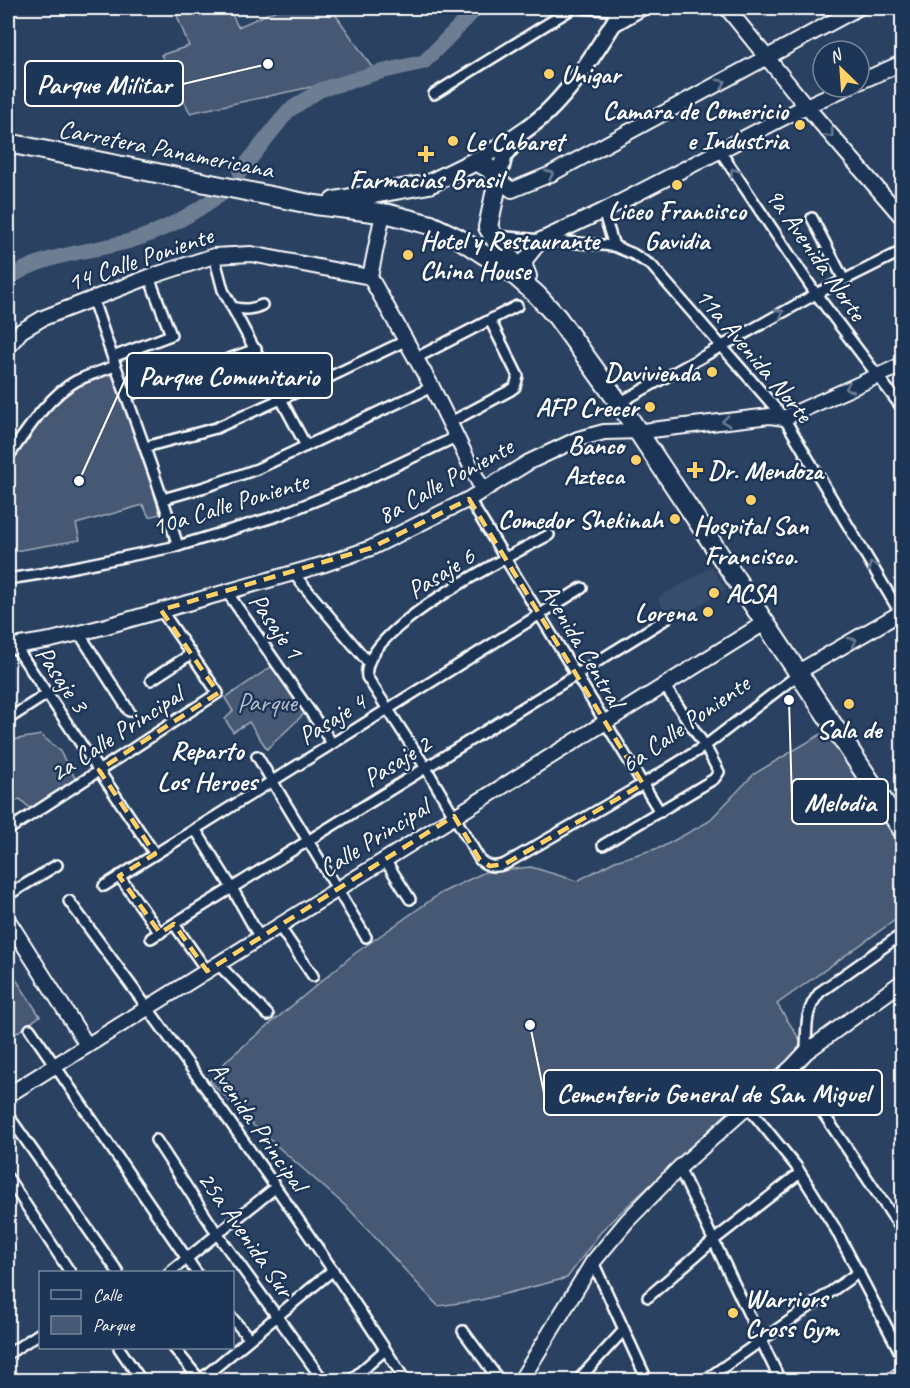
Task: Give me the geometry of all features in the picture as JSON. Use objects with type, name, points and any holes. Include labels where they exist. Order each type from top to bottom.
[{"type":"highway","name":"Carretera Panamericana","points":[[8,143],[315,205],[383,213],[431,225],[459,238],[511,272],[548,306],[621,401]]},
{"type":"highway","points":[[476,161],[490,169],[498,180],[490,231],[503,252],[563,311],[766,622],[900,816]]},
{"type":"highway","name":"Carretera Panamericana","points":[[315,205],[429,183],[476,161]]},
{"type":"highway","points":[[383,213],[387,192]]},
{"type":"highway","points":[[459,238],[490,231]]},
{"type":"highway","points":[[640,431],[706,521],[801,671]]},
{"type":"main road","points":[[476,161],[529,128],[546,114],[566,92],[622,9]]},
{"type":"main road","points":[[498,180],[504,156],[529,128]]},
{"type":"street","points":[[434,94],[573,8]]},
{"type":"street","points":[[583,8],[622,9]]},
{"type":"street","points":[[609,30],[646,8]]},
{"type":"street","points":[[726,8],[806,106],[903,217]]},
{"type":"street","points":[[498,180],[513,190],[530,183],[858,8]]},
{"type":"street","points":[[871,77],[903,63]]},
{"type":"street","points":[[529,276],[525,266],[526,259],[541,240],[603,212],[821,99]]},
{"type":"street","name":"9a Avenida Norte","points":[[720,151],[816,294],[903,408]]},
{"type":"street","points":[[603,212],[615,246]]},
{"type":"street","points":[[383,213],[370,277],[432,387],[483,491]]},
{"type":"street","points":[[812,218],[844,280]]},
{"type":"street","name":"11a Avenida Norte","points":[[490,231],[541,240],[615,246],[652,266],[784,418],[902,613]]},
{"type":"street","points":[[621,401],[816,294],[903,251]]},
{"type":"street","name":"14 Calle Poniente","points":[[8,347],[30,324],[149,277],[214,256],[251,254],[370,277]]},
{"type":"street","points":[[214,256],[221,282],[232,307],[306,446]]},
{"type":"street","points":[[118,355],[171,335],[149,277]]},
{"type":"street","points":[[93,300],[178,546]]},
{"type":"street","points":[[232,307],[247,310],[262,305]]},
{"type":"street","points":[[416,358],[517,306]]},
{"type":"street","points":[[448,423],[511,390],[518,381],[518,376],[490,320]]},
{"type":"street","points":[[145,447],[216,428],[406,340]]},
{"type":"street","points":[[126,396],[256,349]]},
{"type":"street","name":"8a Calle Poniente","points":[[11,647],[79,633],[293,573],[371,548],[469,499],[529,462],[578,439],[604,432],[640,431],[770,416],[784,418],[903,364]]},
{"type":"street","points":[[8,457],[53,398],[77,381],[115,366]]},
{"type":"street","points":[[163,499],[257,469],[432,387]]},
{"type":"street","name":"10a Calle Poniente","points":[[8,579],[178,546],[277,516],[354,485],[456,437]]},
{"type":"street","name":"Avenida Central","points":[[469,499],[660,812]]},
{"type":"street","name":"Pasaje 6","points":[[367,661],[404,621],[435,599],[549,535]]},
{"type":"street","name":"Pasaje 1","points":[[293,573],[367,661]]},
{"type":"street","name":"Pasaje 4","points":[[104,885],[582,588]]},
{"type":"street","name":"Pasaje 1","points":[[226,592],[332,743]]},
{"type":"street","points":[[152,680],[191,654],[161,610]]},
{"type":"street","name":"6a Calle Poniente","points":[[454,816],[480,860],[490,866],[505,864],[705,746],[801,671],[902,613]]},
{"type":"street","name":"Pasaje 2","points":[[151,938],[666,619]]},
{"type":"street","name":"Calle Principal","points":[[8,1095],[766,622]]},
{"type":"street","points":[[79,633],[129,711]]},
{"type":"street","name":"Pasaje 3","points":[[11,647],[47,694],[155,854]]},
{"type":"street","name":"2a Calle Principal","points":[[8,830],[218,693],[191,654]]},
{"type":"street","points":[[367,661],[367,677],[454,816]]},
{"type":"street","points":[[603,845],[717,776],[718,767],[664,686]]},
{"type":"street","points":[[8,719],[47,694]]},
{"type":"street","points":[[257,756],[366,937]]},
{"type":"street","points":[[195,829],[260,938]]},
{"type":"street","points":[[385,860],[410,899]]},
{"type":"street","points":[[8,895],[57,865]]},
{"type":"street","points":[[119,876],[160,933]]},
{"type":"street","name":"Avenida Principal","points":[[69,901],[148,1008],[333,1270],[405,1380]]},
{"type":"street","points":[[8,920],[87,1046]]},
{"type":"street","points":[[174,924],[212,968],[268,1015]]},
{"type":"street","points":[[279,926],[313,976]]},
{"type":"street","points":[[807,1052],[807,1015],[811,1003],[820,992],[903,934]]},
{"type":"street","points":[[521,1380],[593,1262],[627,1221],[679,1168],[807,1052],[903,982]]},
{"type":"street","points":[[30,1029],[185,1260],[195,1271]]},
{"type":"street","points":[[792,1067],[903,1230]]},
{"type":"street","points":[[748,1107],[800,1173],[836,1228],[903,1356]]},
{"type":"street","points":[[8,1115],[117,1271]]},
{"type":"street","name":"25a Avenida Sur","points":[[156,1140],[218,1236],[323,1380]]},
{"type":"street","points":[[679,1168],[780,1380]]},
{"type":"street","points":[[648,1297],[714,1240],[800,1173]]},
{"type":"street","points":[[8,1178],[12,1193],[69,1271]]},
{"type":"street","points":[[171,1271],[218,1236],[275,1188]]},
{"type":"street","points":[[593,1262],[647,1380]]},
{"type":"street","points":[[176,1349],[200,1380],[333,1270]]},
{"type":"street","points":[[705,1380],[859,1272]]},
{"type":"street","points":[[234,1320],[249,1338]]},
{"type":"street","points":[[578,1380],[624,1330]]},
{"type":"street","points":[[463,1331],[499,1380]]},
{"type":"street","points":[[8,1354],[39,1334]]},
{"type":"street","points":[[120,1349],[141,1380]]},
{"type":"street","points":[[351,1380],[385,1350]]},
{"type":"street","points":[[892,1380],[903,1373]]},
{"type":"highlighted area","points":[[469,499],[643,784],[505,864],[490,866],[480,860],[454,816],[207,971],[174,924],[160,933],[119,876],[155,854],[99,770],[218,693],[161,610],[371,548]]},
{"type":"shaded area","points":[[711,567],[726,589],[670,623],[658,598]]},
{"type":"green space","points":[[174,8],[229,8],[238,27],[281,8],[331,8],[376,73],[190,113],[161,55],[189,46]]},
{"type":"green space","points":[[115,366],[160,514],[149,517],[143,505],[76,524],[80,540],[8,552],[8,457],[53,398],[77,381]]},
{"type":"green space","name":"Parque","points":[[271,667],[285,681],[306,712],[267,749],[249,722],[233,732],[225,719],[233,711],[225,698]]},
{"type":"green space","points":[[828,730],[902,850],[902,915],[777,1004],[804,1046],[728,1112],[603,1229],[567,1278],[481,1300],[438,1306],[349,1209],[253,1125],[210,1081],[228,1059],[354,954],[441,893],[485,872],[531,867],[577,881],[615,861],[662,847],[708,822],[754,774]]},
{"type":"green space","points":[[41,735],[59,750],[78,783],[34,812],[20,799],[11,805],[8,800],[8,743],[12,740]]},
{"type":"green space","points":[[8,967],[40,1016],[8,1039]]},
{"type":"waterway","points":[[240,172],[288,111],[320,90],[376,73],[424,62],[477,8]]},
{"type":"waterway","points":[[8,279],[51,259],[115,245],[154,232],[220,195]]},
{"type":"place","name":"Parque Militar","points":[[268,64]]},
{"type":"place","name":"Unigar","points":[[549,74]]},
{"type":"place","name":"Camara de Comericio e Industria","points":[[800,125]]},
{"type":"place","name":"Le Cabaret","points":[[453,141]]},
{"type":"place","name":"Farmacias Brasil","points":[[426,154]]},
{"type":"place","name":"Liceo Francisco Gavidia","points":[[677,185]]},
{"type":"place","name":"Hotel y Restaurante China House","points":[[408,255]]},
{"type":"place","name":"Davivienda","points":[[712,372]]},
{"type":"place","name":"AFP Crecer","points":[[650,407]]},
{"type":"place","name":"Banco Azteca","points":[[636,460]]},
{"type":"place","name":"Dr. Mendoza","points":[[695,470]]},
{"type":"place","name":"Parque Comunitario","points":[[79,481]]},
{"type":"place","name":"Hospital San Francisco.","points":[[751,500]]},
{"type":"place","name":"Comedor Shekinah","points":[[675,519]]},
{"type":"place","name":"ACSA","points":[[714,593]]},
{"type":"place","name":"Lorena","points":[[708,612]]},
{"type":"place","name":"Melodia","points":[[789,700]]},
{"type":"place","name":"Sala de","points":[[849,704]]},
{"type":"place","name":"Cementerio General de San Miguel","points":[[530,1025]]},
{"type":"place","name":"Warriors Cross Gym","points":[[733,1313]]},
{"type":"district","name":"Reparto Los Heroes","points":[[207,766]]}]
